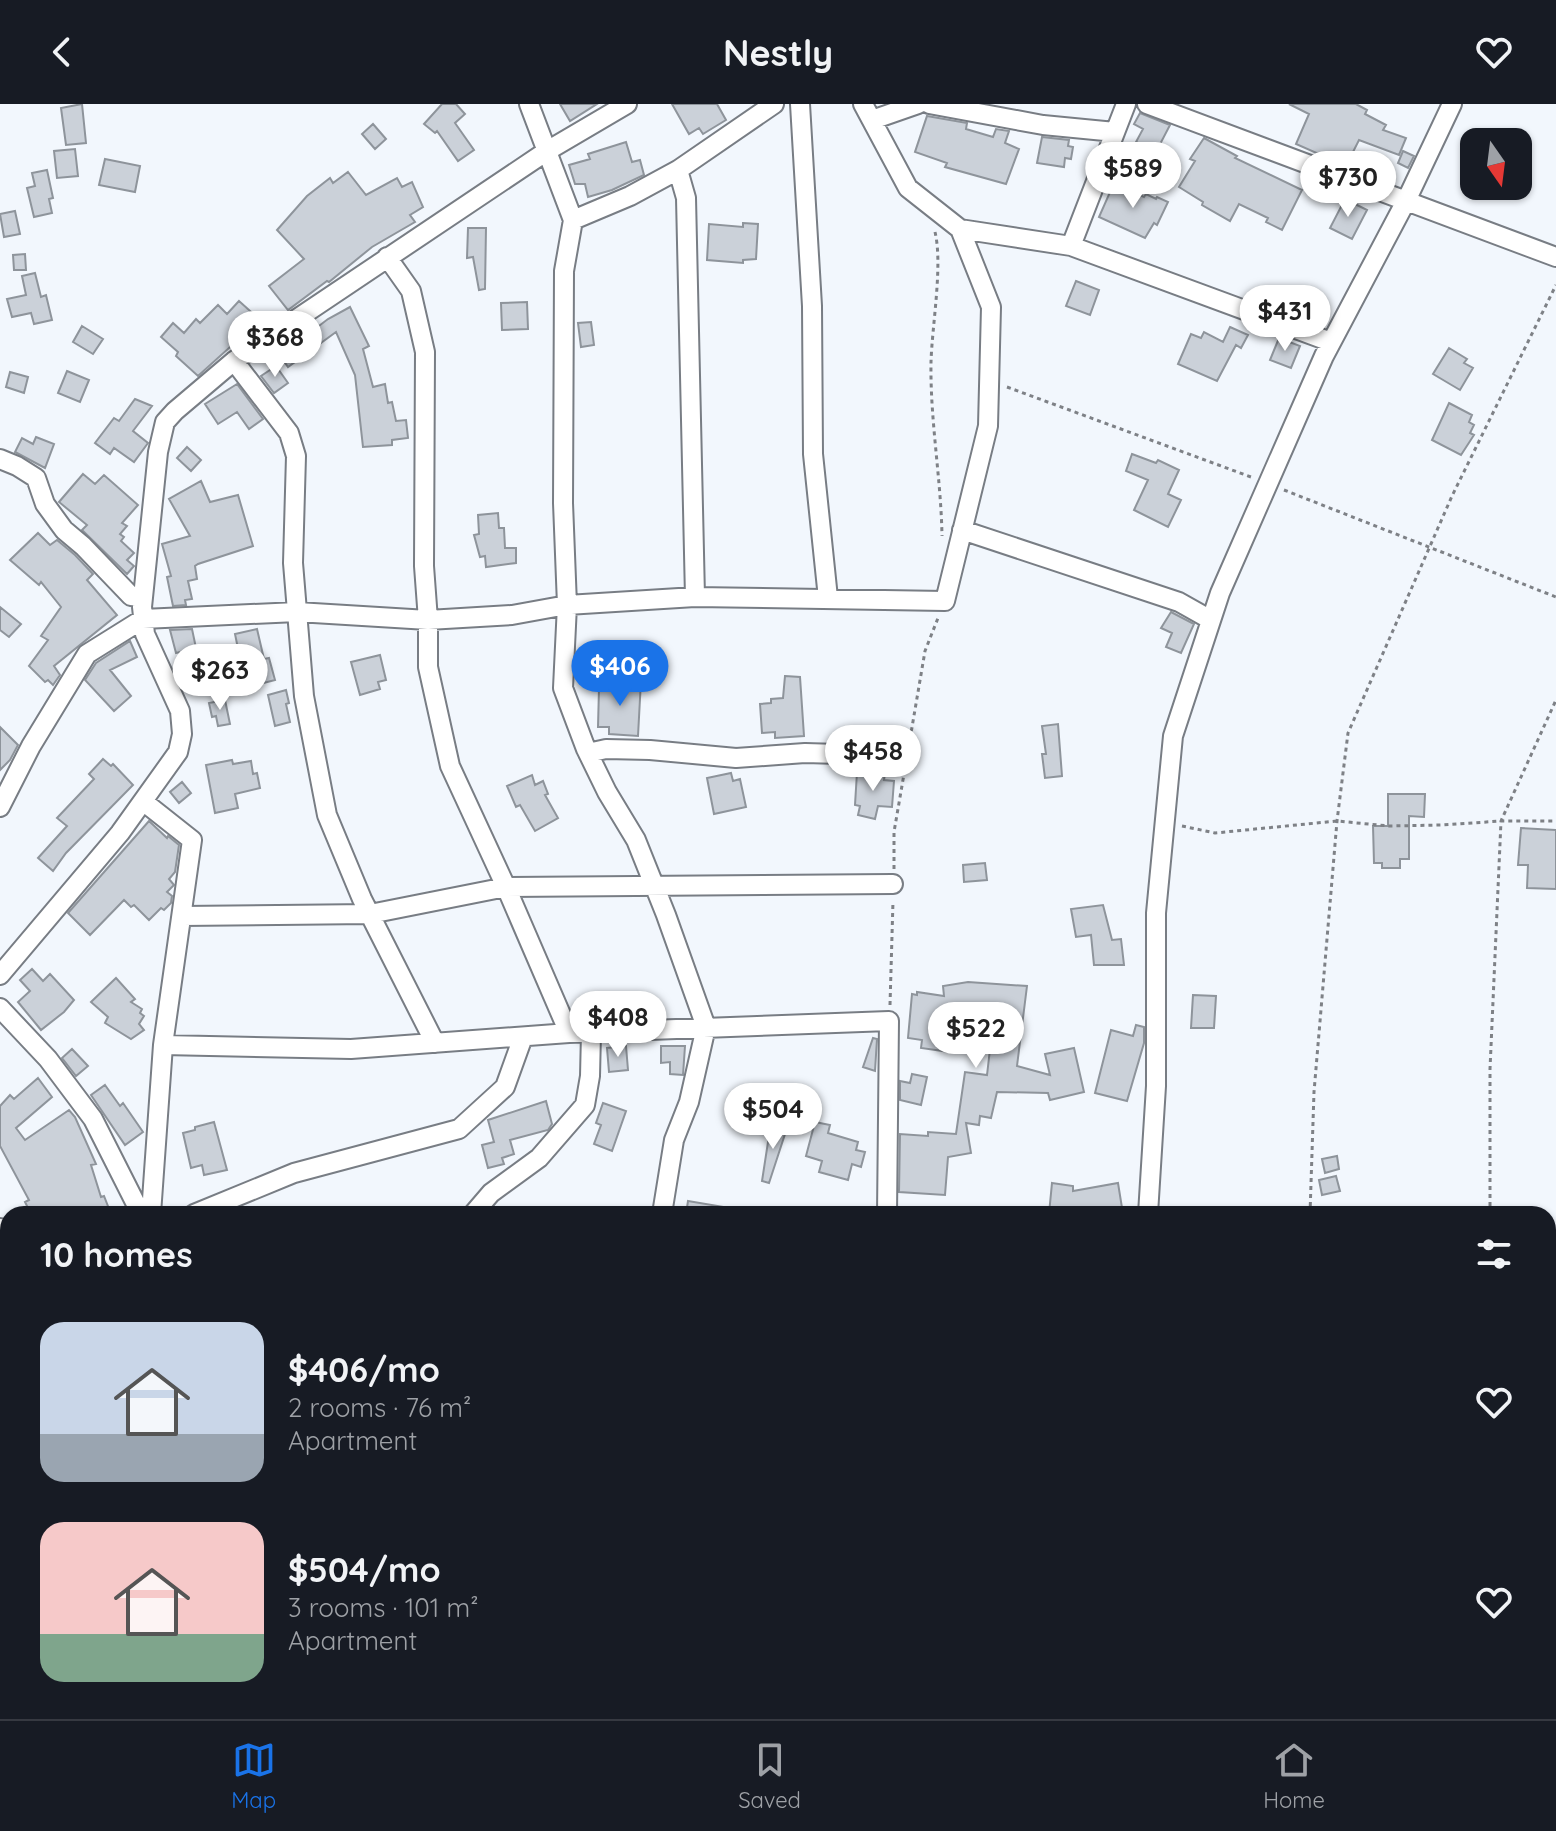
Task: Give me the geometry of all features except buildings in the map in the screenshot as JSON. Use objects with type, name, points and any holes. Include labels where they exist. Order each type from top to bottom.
[{"type":"street","points":[[529,104],[573,220],[564,271],[563,503],[567,605],[563,688],[588,753],[636,840],[706,1027],[689,1102],[674,1140],[663,1206]]},
{"type":"street","points":[[0,975],[144,802],[178,752],[182,734],[180,711],[145,634],[141,597],[158,452],[165,422],[234,361],[547,151],[627,104]]},
{"type":"street","points":[[573,220],[630,196],[678,170],[774,104]]},
{"type":"street","points":[[800,104],[812,306],[813,454],[828,598]]},
{"type":"street","points":[[918,104],[868,112],[908,188],[960,229],[1071,246],[1331,342]]},
{"type":"street","points":[[929,104],[978,108],[1043,125],[1115,132]]},
{"type":"street","points":[[1071,246],[1126,104]]},
{"type":"street","points":[[1147,104],[1556,257]]},
{"type":"street","points":[[1148,1206],[1156,1086],[1156,913],[1173,736],[1220,593],[1331,342],[1406,201],[1452,104]]},
{"type":"street","points":[[678,170],[686,198],[687,221],[695,597]]},
{"type":"street","points":[[0,807],[31,746],[87,654],[143,619],[297,612],[428,620],[512,615],[567,605],[695,597],[945,601],[988,426],[991,307],[960,229]]},
{"type":"street","points":[[387,257],[411,291],[425,352],[424,566],[428,667],[450,766],[569,1033]]},
{"type":"street","points":[[234,361],[289,433],[296,456],[293,563],[304,696],[327,815],[370,914],[435,1043]]},
{"type":"street","points":[[0,459],[36,478],[45,504],[64,530],[131,596],[141,597]]},
{"type":"street","points":[[962,530],[1179,602],[1211,620]]},
{"type":"street","points":[[588,753],[606,749],[736,758],[805,753],[907,756]]},
{"type":"street","points":[[144,802],[192,840],[163,1045],[152,1206]]},
{"type":"street","points":[[182,916],[370,914],[506,887],[893,884]]},
{"type":"street","points":[[0,1008],[48,1059],[93,1119],[137,1206]]},
{"type":"street","points":[[163,1045],[351,1049],[569,1033],[889,1021],[887,1206]]},
{"type":"street","points":[[480,1206],[491,1193],[539,1158],[585,1105],[590,1076],[591,1033]]},
{"type":"street","points":[[214,1206],[294,1173],[459,1129],[505,1087],[523,1037]]},
{"type":"path","points":[[920,198],[937,235],[931,363],[942,536]]},
{"type":"path","points":[[1310,1206],[1314,1092],[1337,821],[1348,733],[1446,509],[1556,285]]},
{"type":"path","points":[[889,1021],[894,832],[925,651],[945,601]]},
{"type":"path","points":[[1490,1206],[1490,1069],[1501,821],[1556,700]]},
{"type":"path","points":[[1165,822],[1215,833],[1337,821],[1415,826],[1556,821]]}]
